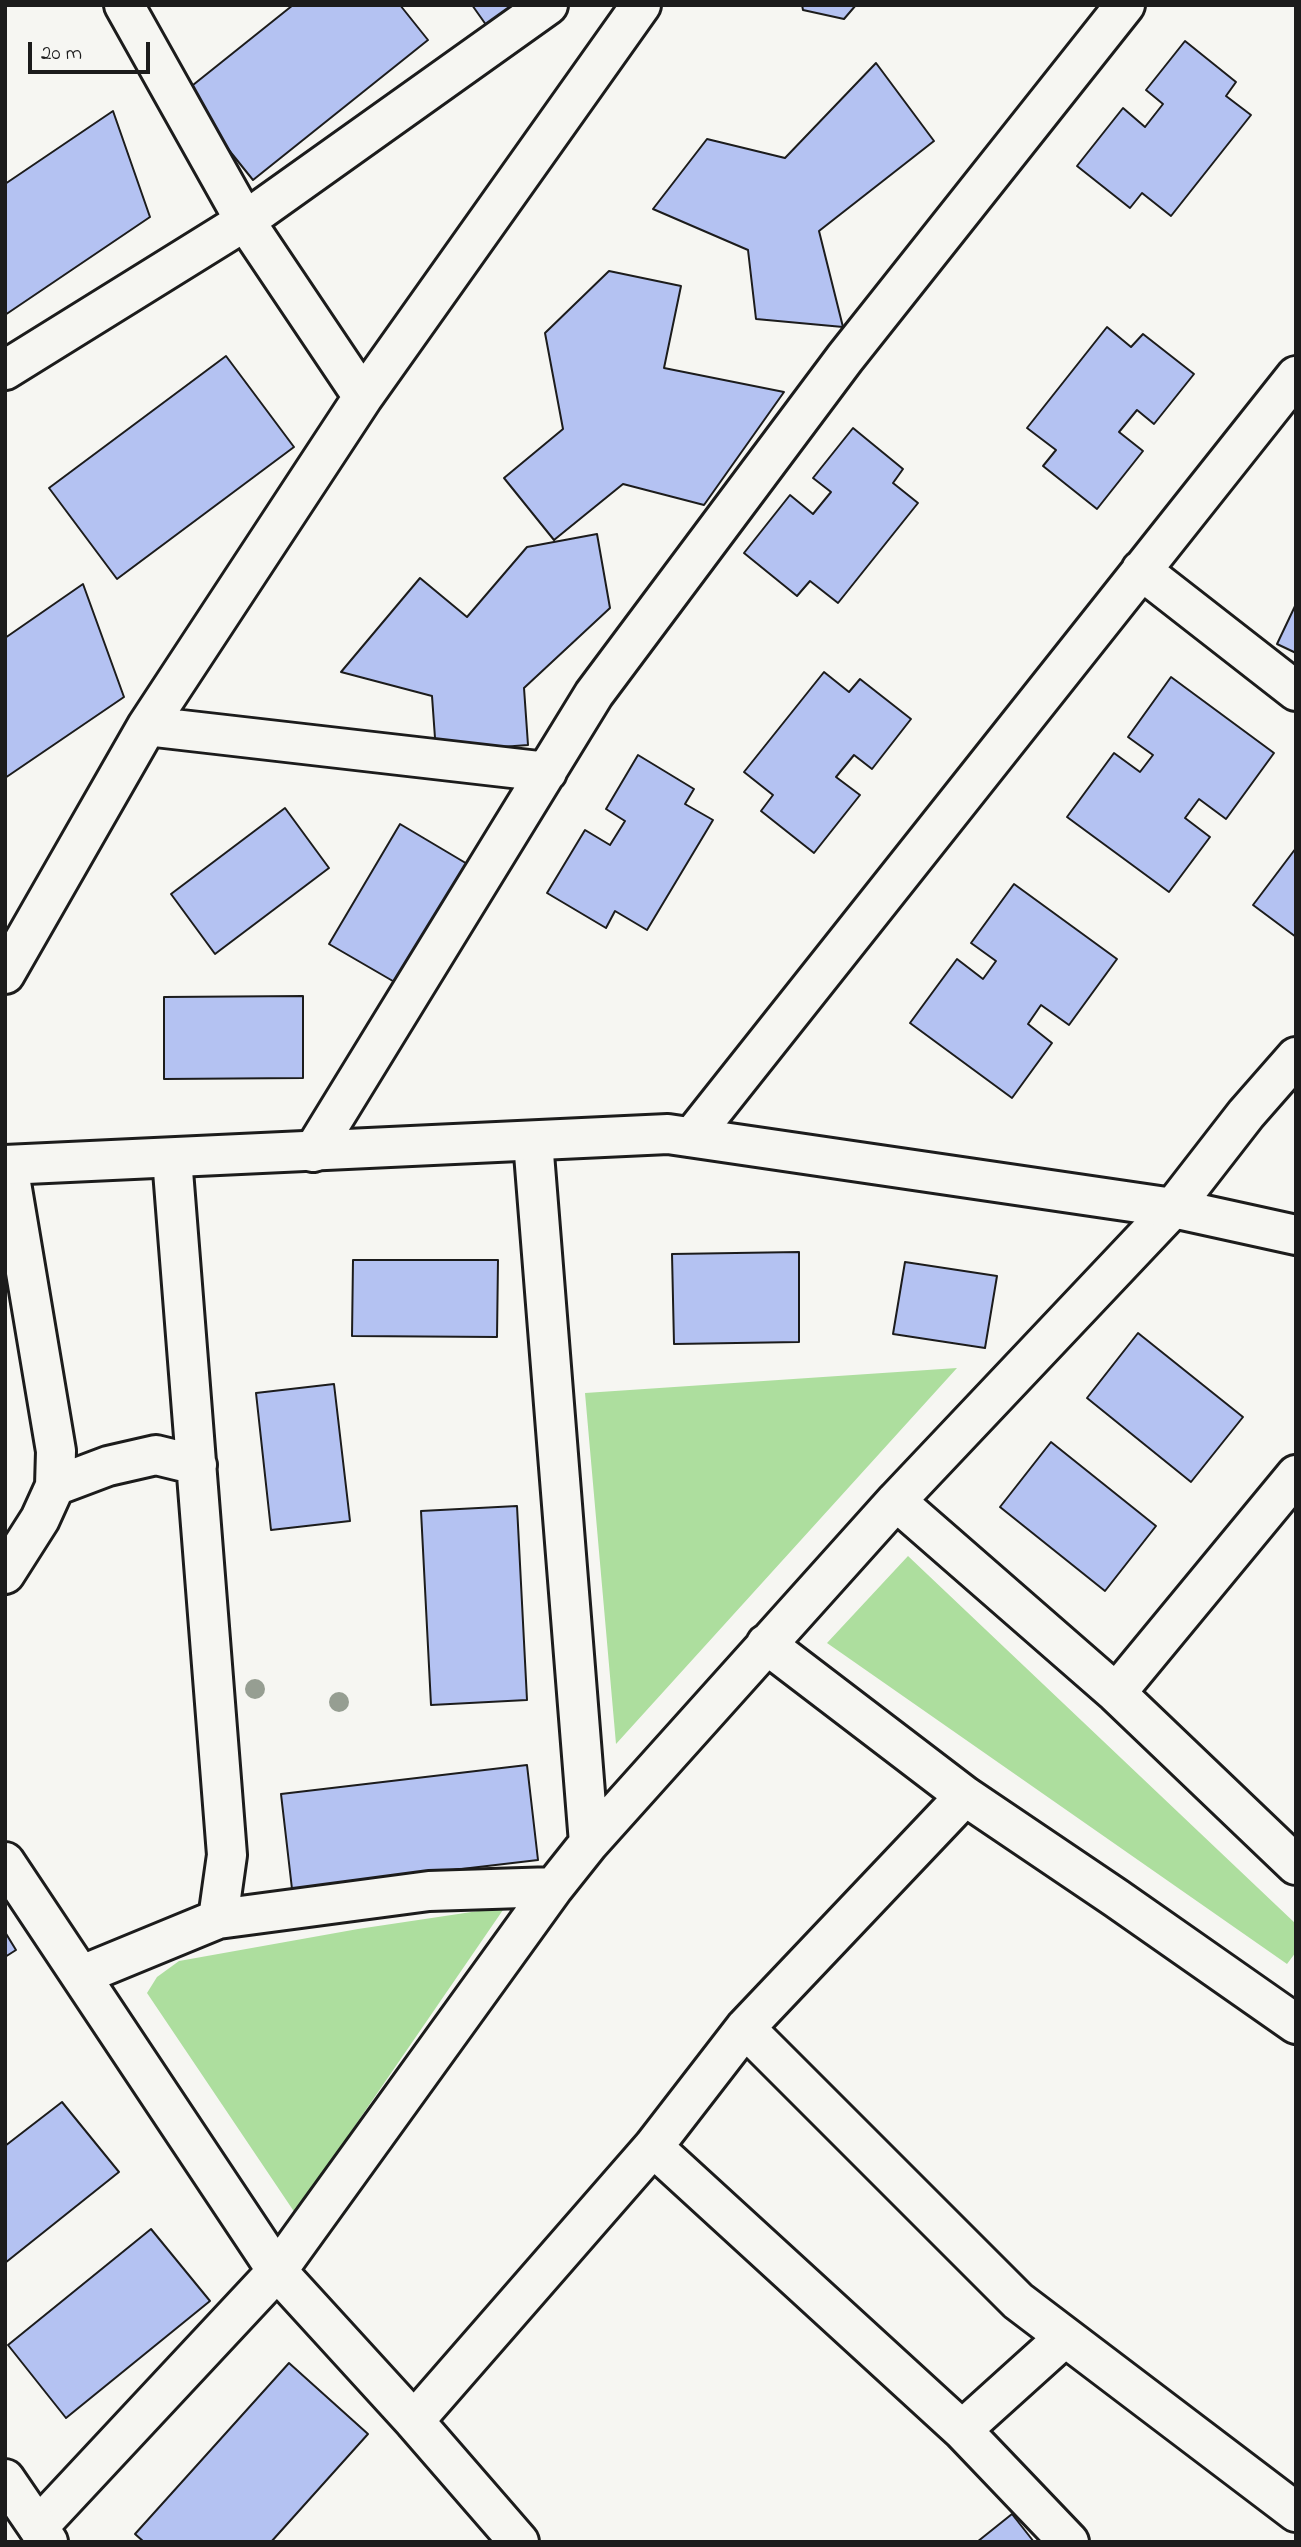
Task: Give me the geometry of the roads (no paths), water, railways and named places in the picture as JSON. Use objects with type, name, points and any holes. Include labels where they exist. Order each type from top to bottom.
[{"type":"street","points":[[124,5],[245,221],[363,397]]},
{"type":"street","points":[[5,370],[245,221],[548,5]]},
{"type":"street","points":[[5,974],[147,726],[363,397],[641,5]]},
{"type":"street","points":[[313,1152],[594,694],[1105,12]]},
{"type":"street","points":[[692,1138],[1296,376]]},
{"type":"street","points":[[1142,570],[1296,691]]},
{"type":"street","points":[[147,726],[547,772]]},
{"type":"street","points":[[5,2479],[43,2534],[277,2271],[554,1886],[589,1843],[896,1501],[1173,1208],[1246,1114],[1296,1057]]},
{"type":"street","points":[[5,1574],[40,1519],[55,1486],[54,1437],[7,1165],[668,1134],[1173,1208],[1296,1235]]},
{"type":"street","points":[[533,1141],[589,1843]]},
{"type":"street","points":[[173,1158],[227,1855],[218,1919]]},
{"type":"street","points":[[55,1486],[107,1465],[156,1455],[197,1465]]},
{"type":"street","points":[[1116,1693],[1296,1475]]},
{"type":"street","points":[[896,1501],[1116,1693],[1296,1866]]},
{"type":"street","points":[[766,1644],[965,1796],[1296,2024]]},
{"type":"street","points":[[414,2421],[653,2147],[745,2028],[965,1796]]},
{"type":"street","points":[[5,1862],[277,2271],[414,2421],[519,2542]]},
{"type":"street","points":[[82,1975],[218,1919],[429,1891],[554,1886]]},
{"type":"street","points":[[745,2028],[1018,2301],[1296,2512]]},
{"type":"street","points":[[653,2147],[962,2430],[1069,2542]]},
{"type":"street","points":[[962,2430],[1065,2337]]}]
